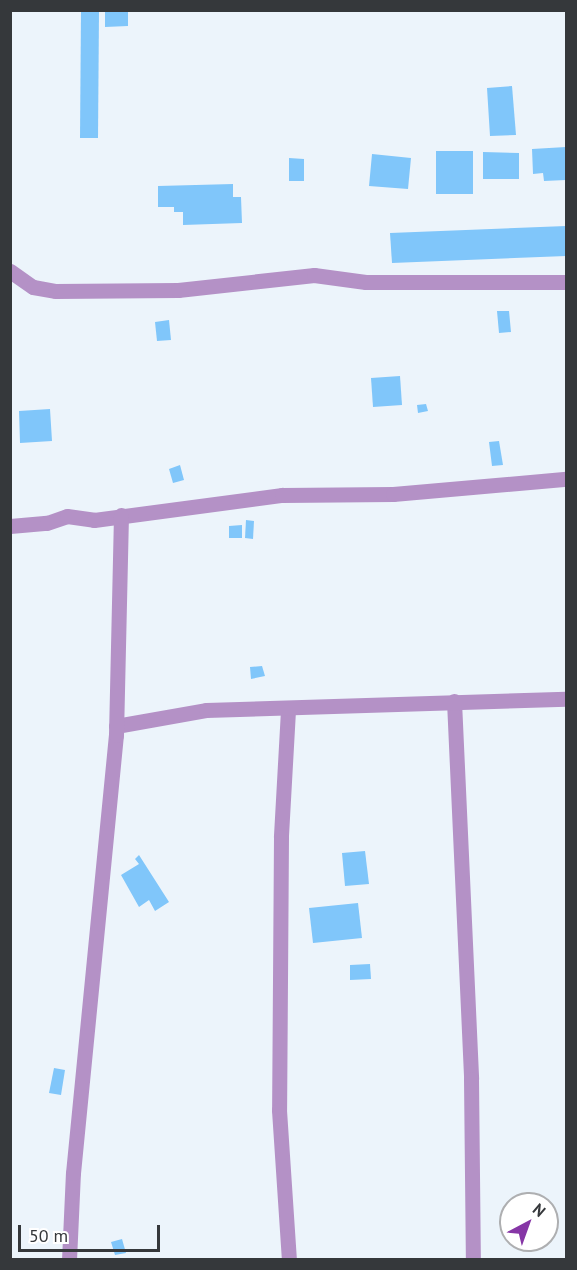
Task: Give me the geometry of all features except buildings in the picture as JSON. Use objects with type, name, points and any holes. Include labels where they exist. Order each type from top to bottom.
[{"type":"street","points":[[13,278],[33,287],[55,291],[178,290],[314,275],[366,282],[567,282]]},
{"type":"street","points":[[10,526],[47,523],[67,516],[94,520],[282,495],[393,494],[567,479]]},
{"type":"street","points":[[69,1260],[73,1173],[116,726],[121,516]]},
{"type":"street","points":[[116,726],[206,710],[407,707],[454,701],[567,699]]},
{"type":"street","points":[[454,701],[471,1079],[473,1260]]},
{"type":"street","points":[[288,710],[281,837],[279,1110],[289,1260]]}]
